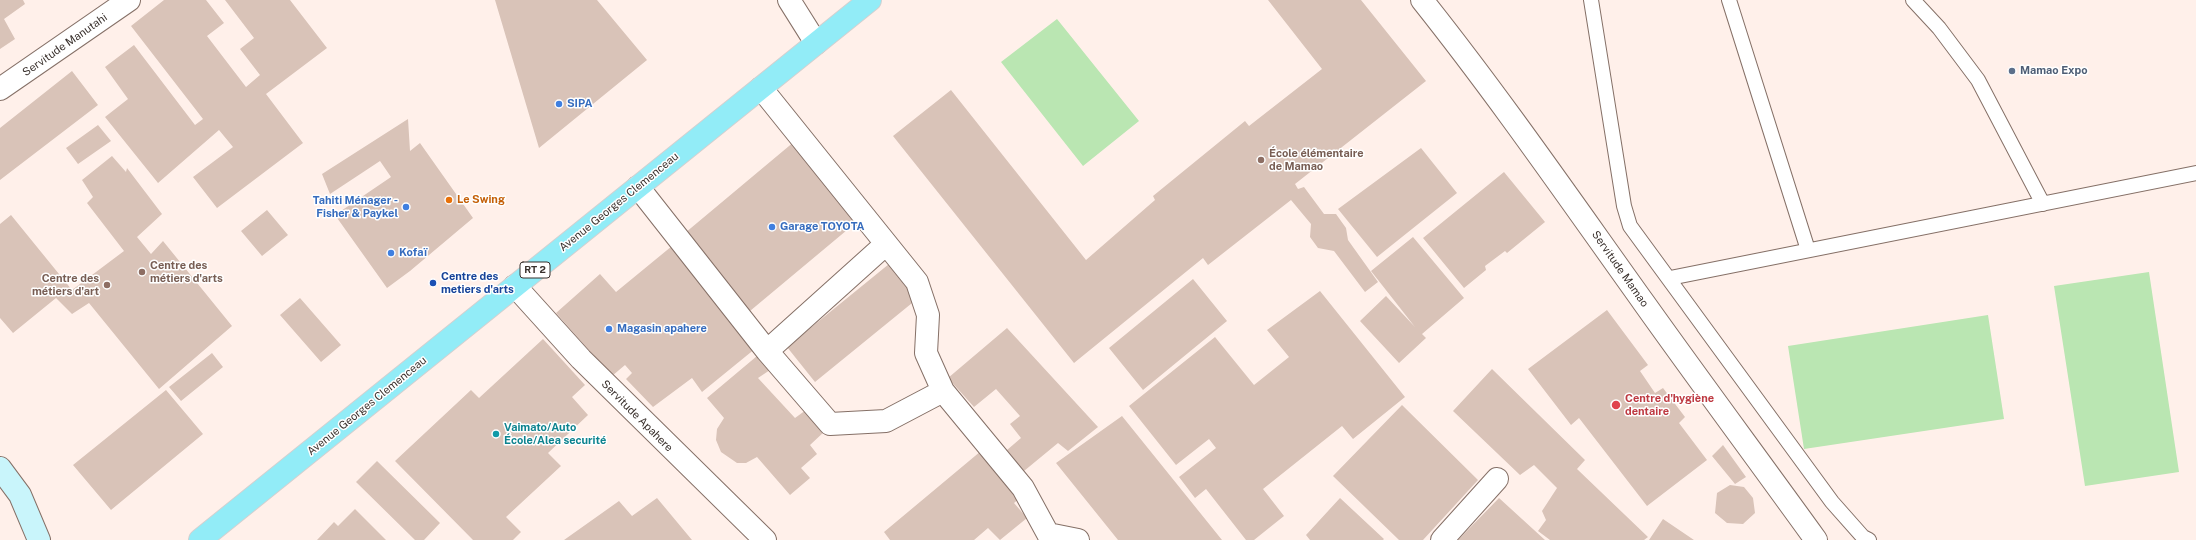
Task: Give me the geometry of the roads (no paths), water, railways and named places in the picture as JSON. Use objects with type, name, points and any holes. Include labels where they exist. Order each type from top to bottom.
[{"type":"main road","name":"Avenue Georges Clemenceau","points":[[200,540],[870,0]]},
{"type":"main road","points":[[0,468],[20,495],[39,540]]},
{"type":"street","name":"Servitude Manutahi","points":[[0,90],[129,0]]},
{"type":"street","points":[[789,0],[816,43]]},
{"type":"street","name":"Servitude Mamao","points":[[1422,0],[1546,163],[1644,303],[1816,540]]},
{"type":"street","points":[[761,88],[917,282],[928,315],[926,353],[943,391],[1023,488],[1046,537],[1078,540]]},
{"type":"street","points":[[638,187],[767,351],[830,424],[886,421],[943,391]]},
{"type":"street","points":[[767,351],[886,244]]},
{"type":"street","name":"Servitude Apahere","points":[[516,286],[581,359],[765,540]]},
{"type":"street","points":[[1442,540],[1497,479]]},
{"type":"lane","points":[[1591,0],[1624,206],[1630,226],[1670,278],[1832,502],[1863,537],[1869,540]]},
{"type":"lane","points":[[1729,0],[1808,250]]},
{"type":"lane","points":[[1913,0],[1939,28],[1978,80],[2043,204]]},
{"type":"lane","points":[[1670,278],[2196,173]]},
{"type":"place","name":"Mamao Expo","points":[[2012,71]]},
{"type":"place","name":"SIPA","points":[[559,104]]},
{"type":"place","name":"École élémentaire de Mamao","points":[[1261,160]]},
{"type":"place","name":"Le Swing","points":[[449,200]]},
{"type":"place","name":"Tahiti Ménager - Fisher & Paykel","points":[[406,207]]},
{"type":"place","name":"Garage TOYOTA","points":[[772,227]]},
{"type":"place","name":"Kofaï","points":[[391,253]]},
{"type":"place","name":"Centre des métiers d'arts","points":[[142,272]]},
{"type":"place","name":"Centre des metiers d'arts","points":[[433,283]]},
{"type":"place","name":"Centre des métiers d'art","points":[[107,285]]},
{"type":"place","name":"Magasin apahere","points":[[609,329]]},
{"type":"place","name":"Centre d'hygiène dentaire","points":[[1616,405]]},
{"type":"place","name":"Vaimato/Auto École/Alea securité","points":[[496,434]]}]
